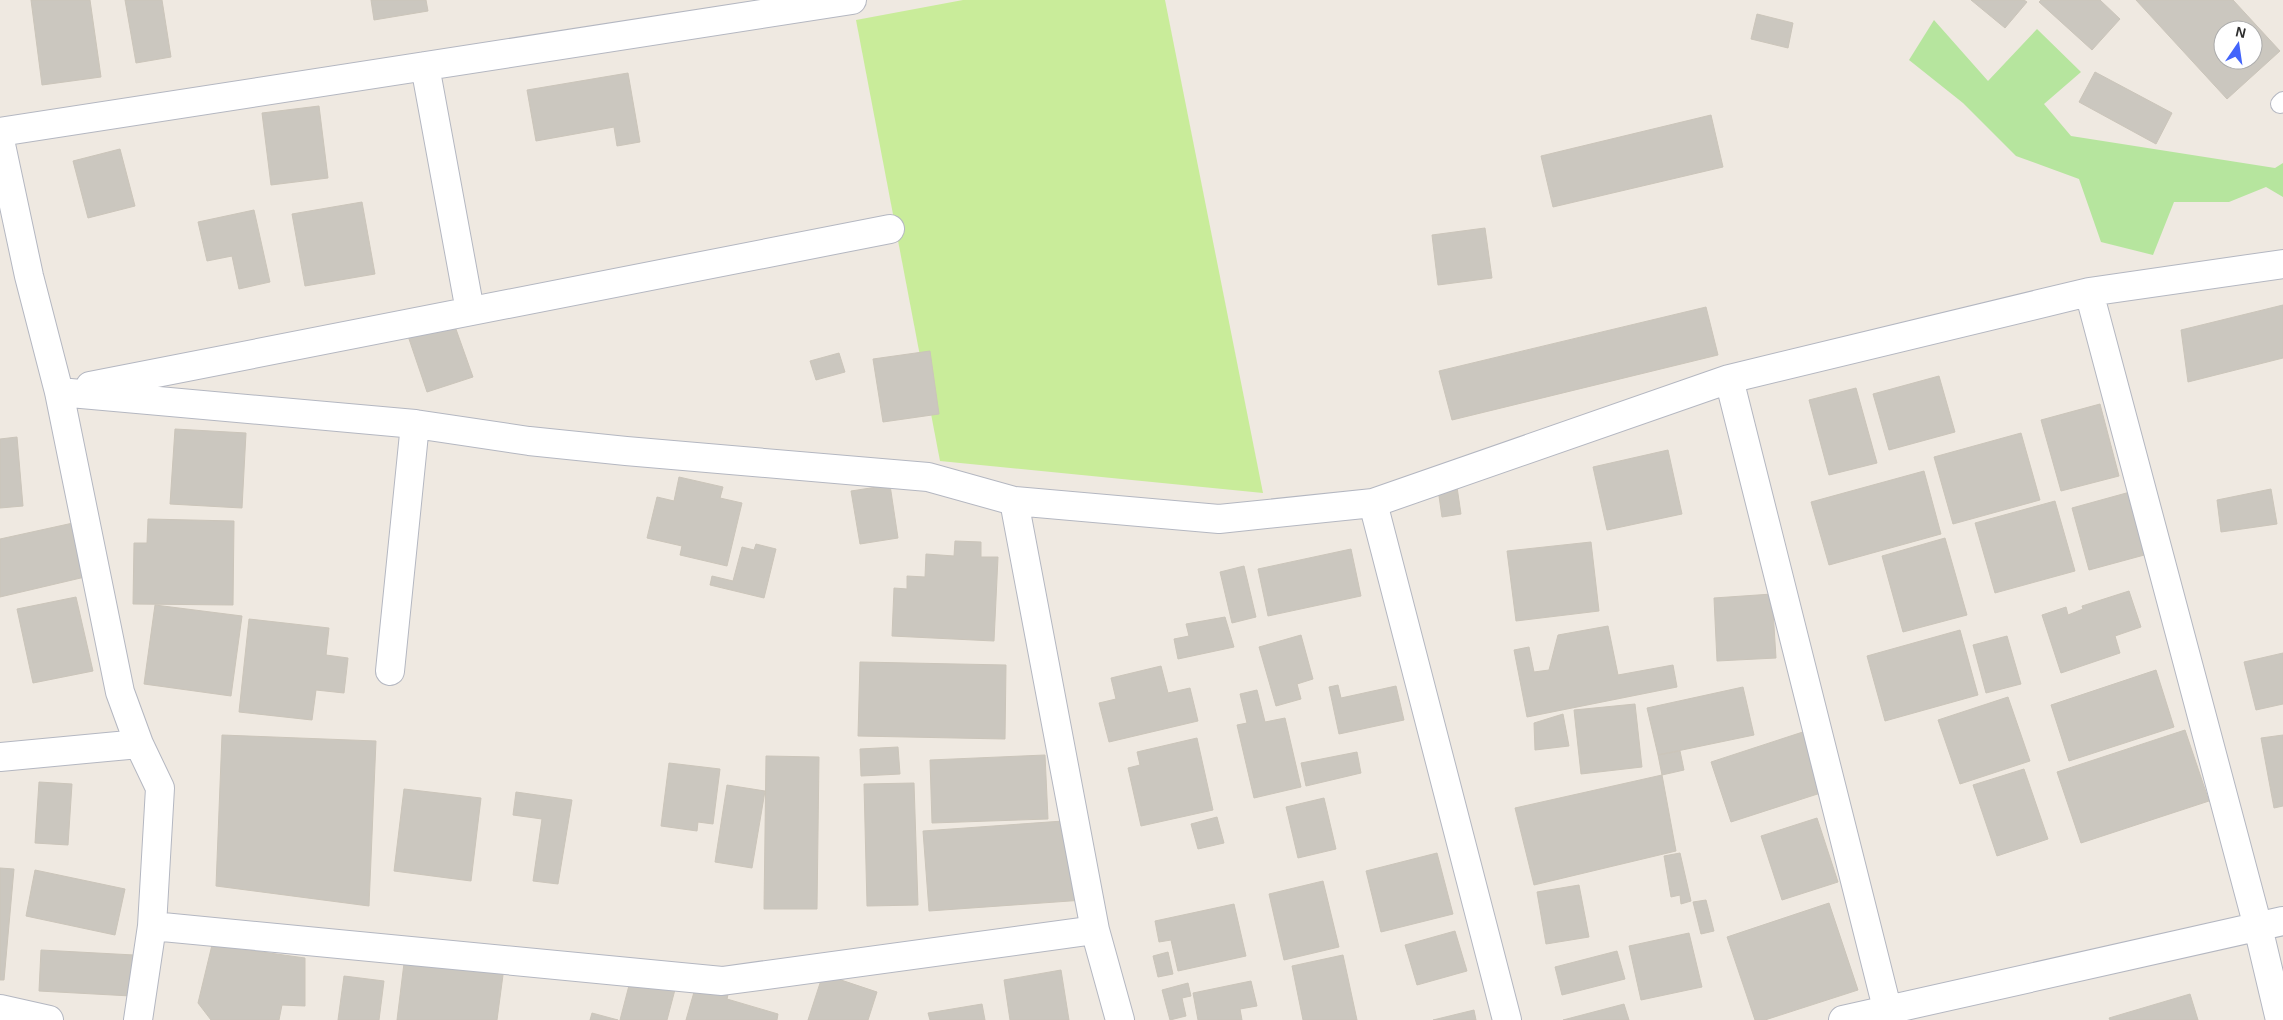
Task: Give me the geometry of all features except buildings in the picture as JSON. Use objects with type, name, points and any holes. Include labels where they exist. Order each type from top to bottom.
[{"type":"street","points":[[0,132],[852,0]]},
{"type":"street","points":[[425,66],[470,311]]},
{"type":"street","points":[[0,140],[29,276],[59,392],[120,692],[139,744],[160,788],[152,926],[138,1020]]},
{"type":"street","points":[[59,392],[890,229]]},
{"type":"street","points":[[59,392],[415,424],[529,441],[626,451],[928,477],[1014,501],[1219,519],[1373,504],[1729,379],[2089,292],[2283,264]]},
{"type":"street","points":[[2089,292],[2271,924],[2280,1020]]},
{"type":"street","points":[[1729,379],[1890,1015]]},
{"type":"street","points":[[390,672],[415,424]]},
{"type":"street","points":[[1014,501],[1095,930],[1120,1020]]},
{"type":"street","points":[[1373,504],[1507,1020]]},
{"type":"street","points":[[0,757],[139,744]]},
{"type":"street","points":[[1843,1020],[1890,1015],[2271,924]]},
{"type":"street","points":[[152,926],[722,981],[1095,930]]},
{"type":"street","points":[[0,1009],[49,1020]]},
{"type":"green space","points":[[963,0],[1165,0],[1263,493],[940,461],[856,20]]},
{"type":"green space","points":[[1934,20],[1988,81],[2037,29],[2081,72],[2044,104],[2071,136],[2275,168],[2283,163],[2283,197],[2266,187],[2229,202],[2174,202],[2153,255],[2101,242],[2079,179],[2016,156],[1963,103],[1909,60]]}]
